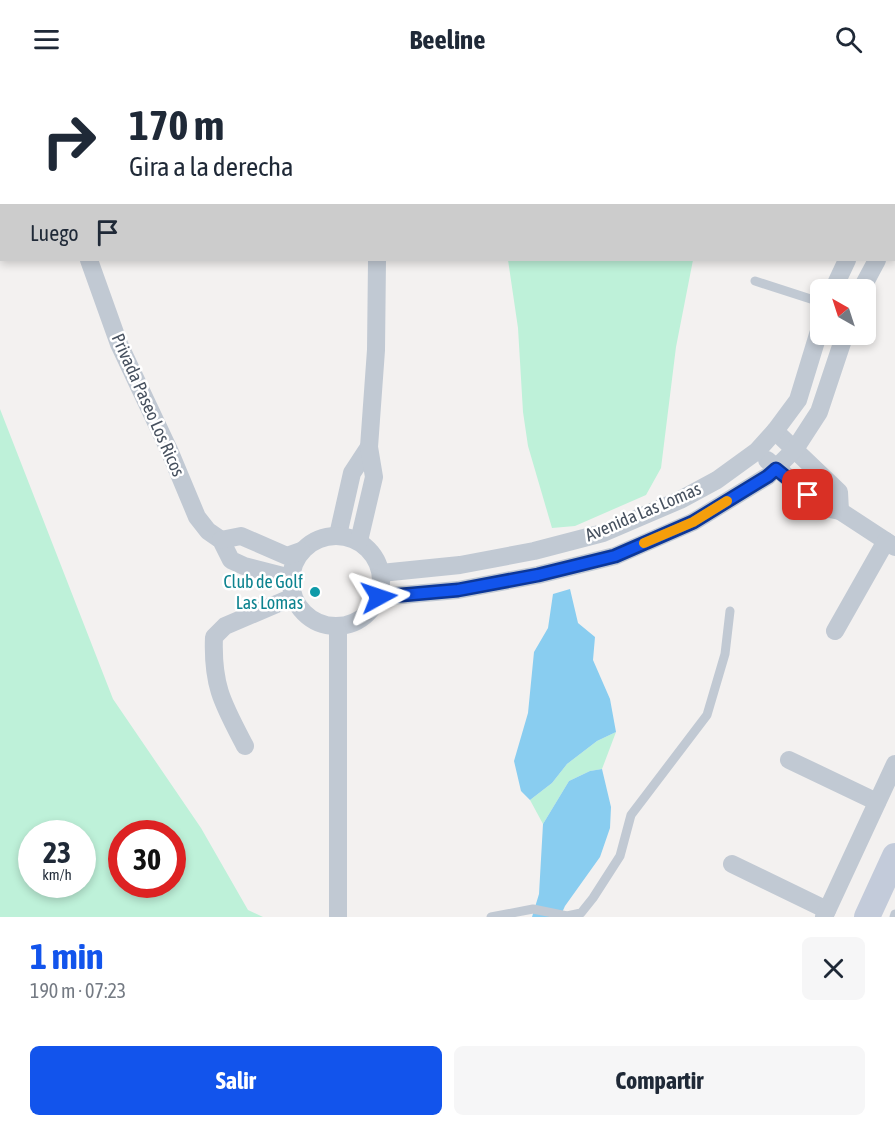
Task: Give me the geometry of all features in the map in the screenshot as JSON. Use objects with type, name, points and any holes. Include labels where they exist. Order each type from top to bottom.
[{"type":"main road","points":[[867,917],[895,856]]},
{"type":"street","name":"Privada Paseo Los Ricos","points":[[89,261],[119,344],[169,450],[197,517],[208,531],[221,540],[231,560],[244,566],[284,576],[292,591]]},
{"type":"street","points":[[359,541],[374,477],[369,447],[376,350],[377,261]]},
{"type":"street","points":[[838,279],[847,261]]},
{"type":"street","points":[[867,279],[876,261]]},
{"type":"street","name":"Avenida Las Lomas","points":[[381,573],[460,565],[534,551],[603,533],[680,500],[717,480],[757,451],[775,431],[798,400],[815,345]]},
{"type":"street","name":"Avenida Las Lomas","points":[[379,597],[458,590],[538,575],[615,556],[693,522],[768,476],[795,449],[819,412],[841,345]]},
{"type":"street","points":[[775,431],[839,492],[840,511]]},
{"type":"street","points":[[338,535],[352,473],[369,447]]},
{"type":"street","points":[[757,451],[824,508],[840,511],[890,544],[835,631]]},
{"type":"street","points":[[338,535],[359,541],[377,560],[381,573],[382,585],[379,597],[372,609],[363,618],[351,624],[338,626],[327,625],[306,615],[292,591],[294,562],[301,551],[312,542],[325,536],[338,535]]},
{"type":"street","points":[[221,540],[241,536],[287,556],[301,551]]},
{"type":"street","points":[[245,746],[220,696],[213,664],[214,638],[225,626],[292,591]]},
{"type":"street","points":[[338,626],[338,917]]},
{"type":"street","points":[[789,760],[877,802]]},
{"type":"street","points":[[732,864],[825,914],[895,764]]},
{"type":"lane","points":[[755,281],[810,299]]},
{"type":"lane","points":[[490,917],[533,909],[567,916],[581,913],[593,898],[620,856],[630,815],[707,715],[725,654],[730,611]]},
{"type":"green space","points":[[508,261],[693,261],[676,347],[661,468],[646,495],[575,526],[552,528],[528,446],[523,412],[518,328]]},
{"type":"green space","points":[[0,409],[113,699],[201,828],[248,910],[263,917],[0,917]]},
{"type":"green space","points":[[616,732],[602,769],[590,771],[569,781],[543,824],[530,800],[552,783],[567,764],[597,741]]},
{"type":"water","points":[[570,589],[578,623],[595,637],[593,660],[610,699],[616,732],[597,741],[567,764],[552,783],[530,800],[521,791],[514,761],[528,713],[534,652],[548,628],[553,594]]},
{"type":"water","points":[[602,769],[611,807],[610,828],[600,857],[565,906],[560,917],[532,917],[539,894],[543,824],[569,781],[590,771]]},
{"type":"slow traffic","points":[[644,543],[693,522],[727,501]]},
{"type":"place","name":"Club de Golf Las Lomas","points":[[315,592]]},
{"type":"route","points":[[379,597],[458,590],[538,575],[615,556],[693,522],[776,469],[808,495]]}]
